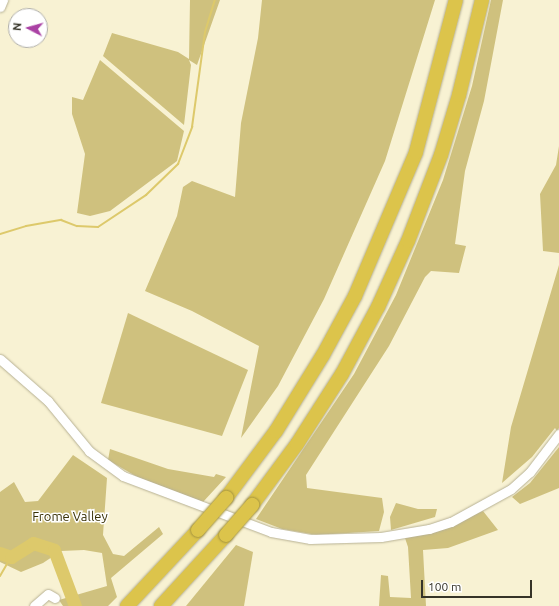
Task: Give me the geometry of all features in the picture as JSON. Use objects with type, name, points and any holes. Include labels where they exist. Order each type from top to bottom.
[{"type":"highway","points":[[129,605],[226,498],[276,431],[323,355],[355,296],[416,152],[435,89],[456,0]]},
{"type":"highway","points":[[161,606],[226,535],[252,504],[297,444],[342,374],[378,307],[408,241],[441,155],[459,95],[482,0]]},
{"type":"street","points":[[0,7],[3,0]]},
{"type":"street","points":[[0,359],[48,402],[89,451],[123,476],[271,532],[310,539],[381,537],[429,529],[451,522],[511,489],[530,472],[559,434]]},
{"type":"street","points":[[34,606],[48,594],[56,598]]},
{"type":"green space","points":[[190,0],[220,0],[197,65],[189,60],[191,65],[184,125],[103,56],[112,33],[178,52],[189,59]]},
{"type":"green space","points":[[262,0],[435,0],[385,161],[324,299],[278,386],[241,438],[259,346],[192,311],[145,291],[177,216],[183,187],[192,181],[235,197],[241,123],[258,38]]},
{"type":"green space","points":[[491,0],[503,0],[484,101],[465,171],[455,244],[466,246],[459,273],[431,271],[425,277],[389,346],[306,475],[307,488],[382,498],[384,512],[379,531],[317,535],[282,529],[256,519],[354,374],[396,295],[443,180],[472,86]]},
{"type":"green space","points":[[100,60],[184,131],[177,161],[110,211],[90,216],[77,213],[85,154],[72,114],[72,97],[83,100]]},
{"type":"green space","points":[[559,146],[559,253],[543,251],[540,194],[556,165]]},
{"type":"green space","points":[[559,265],[559,428],[557,431],[555,428],[532,457],[502,483],[511,427]]},
{"type":"green space","points":[[128,313],[248,370],[222,436],[101,403]]},
{"type":"green space","points":[[559,447],[559,488],[520,504],[512,497],[530,483]]},
{"type":"green space","points":[[110,449],[168,469],[214,477],[216,474],[226,477],[203,502],[139,478],[108,460]]},
{"type":"green space","name":"Frome Valley","points":[[73,455],[107,478],[103,535],[113,554],[124,556],[159,527],[163,534],[111,578],[117,597],[108,606],[63,606],[59,600],[107,586],[102,553],[84,550],[61,551],[43,563],[21,572],[0,562],[0,492],[14,482],[25,502],[38,501]]},
{"type":"green space","points":[[396,503],[418,509],[437,509],[435,517],[391,530],[390,517]]},
{"type":"green space","points":[[483,511],[498,530],[448,548],[423,550],[426,606],[379,606],[381,575],[388,576],[390,597],[411,598],[408,547],[405,538],[433,531]]},
{"type":"green space","points":[[236,545],[253,552],[244,606],[186,606]]},
{"type":"waterway","points":[[0,234],[26,226],[61,220],[77,226],[98,227],[146,195],[178,164],[192,127],[205,32],[215,0]]},
{"type":"waterway","points":[[0,553],[11,557],[33,543],[54,550],[75,606]]},
{"type":"waterway","points":[[0,576],[11,557]]}]
